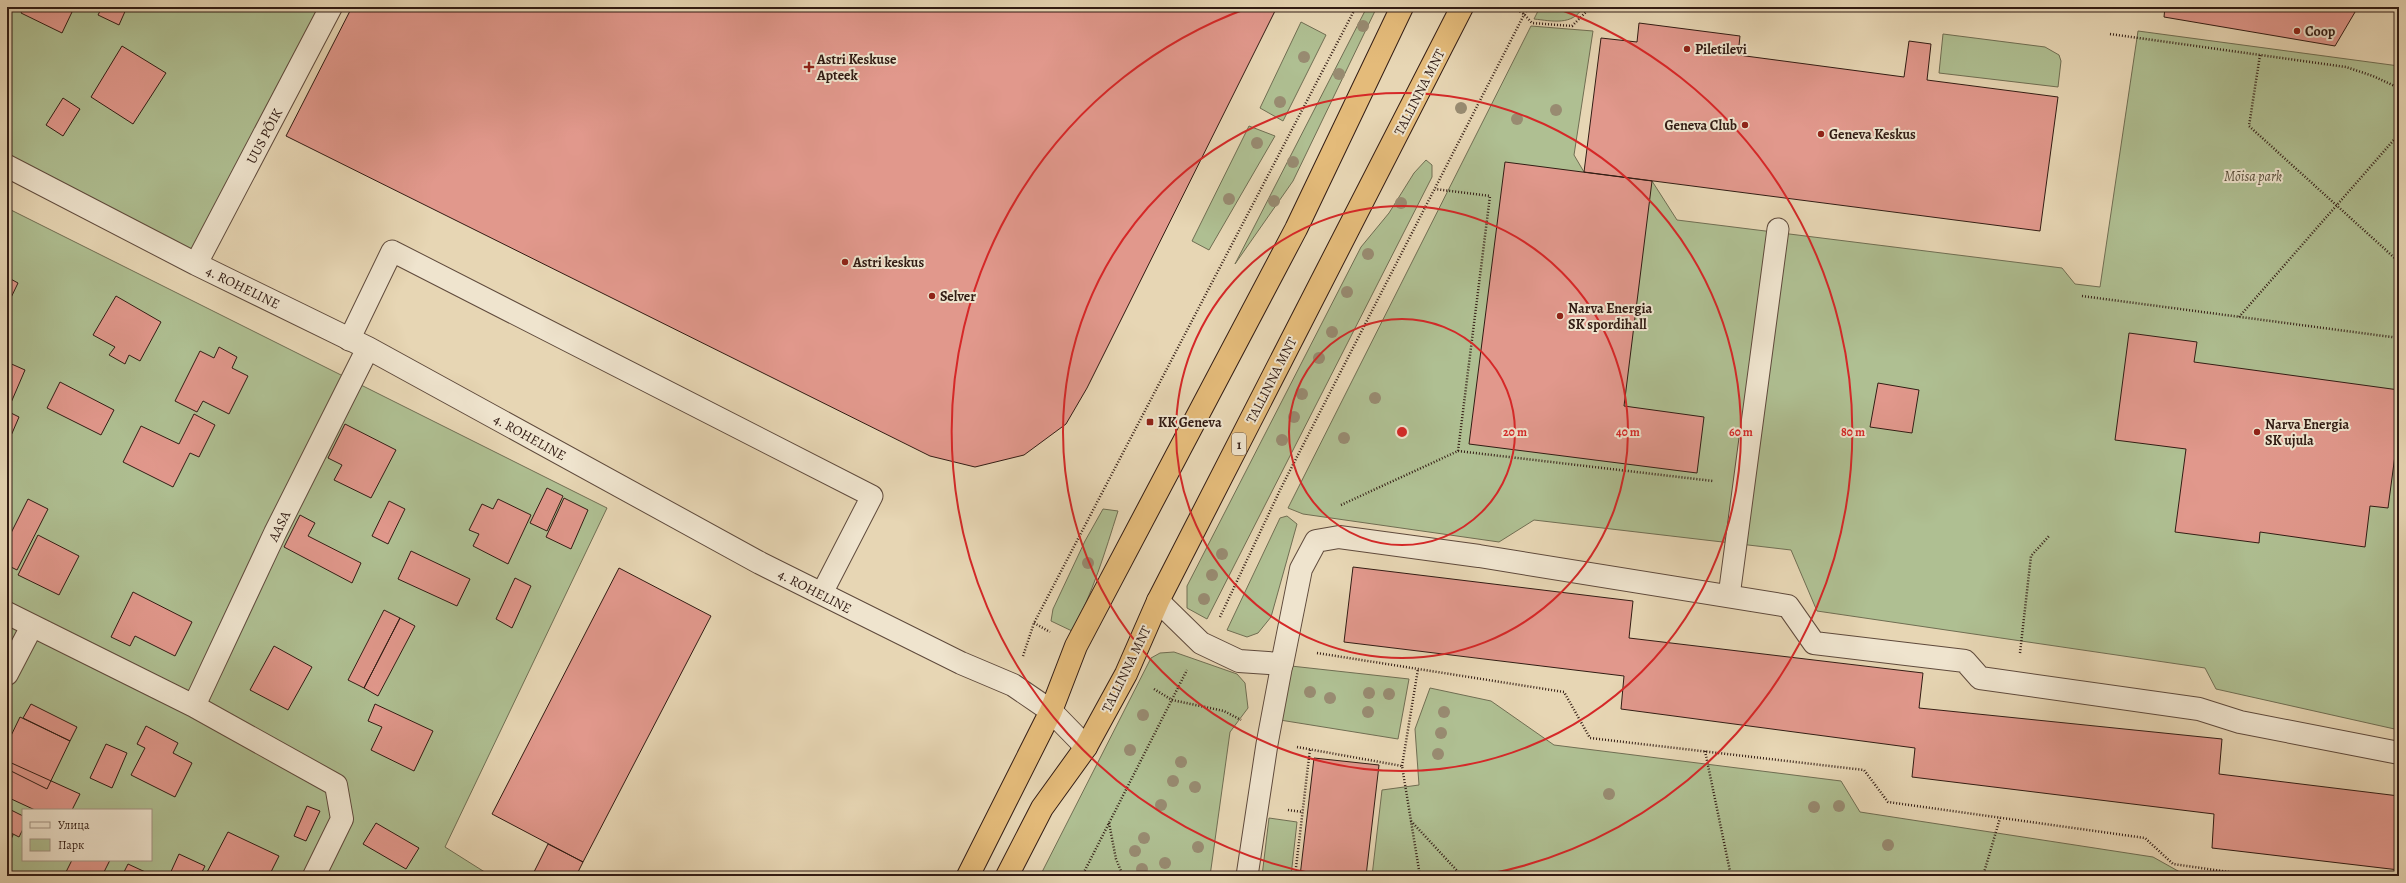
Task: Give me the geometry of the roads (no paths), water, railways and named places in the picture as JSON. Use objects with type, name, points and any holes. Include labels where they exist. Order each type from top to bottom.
[{"type":"highway","points":[[968,876],[1051,711],[1076,646],[1296,230],[1402,7]]},
{"type":"highway","name":"TALLINNA MNT","points":[[1007,876],[1042,808],[1086,747],[1126,674],[1158,601],[1462,7]]},
{"type":"street","name":"UUS PÕIK","points":[[196,264],[331,7]]},
{"type":"street","name":"4. ROHELINE","points":[[7,166],[196,264],[358,344],[760,563],[961,664],[1013,685],[1051,711],[1086,747]]},
{"type":"street","name":"AASA","points":[[194,706],[275,533],[358,344]]},
{"type":"street","points":[[1158,601],[1201,643],[1239,661],[1283,656],[1301,569],[1316,541],[1339,537],[1479,556],[1788,606],[1814,643],[1965,660],[1980,678],[2199,709],[2240,722],[2399,753]]},
{"type":"street","points":[[7,613],[194,706],[336,785],[342,819],[314,876]]},
{"type":"street","points":[[7,674],[32,626]]},
{"type":"lane","points":[[1729,596],[1778,229]]},
{"type":"lane","points":[[358,344],[392,250],[872,496],[818,591]]},
{"type":"lane","points":[[1247,876],[1268,734],[1283,656]]},
{"type":"place","name":"Coop","points":[[2297,31]]},
{"type":"place","name":"Piletilevi","points":[[1687,49]]},
{"type":"place","name":"Astri Keskuse Apteek","points":[[809,67]]},
{"type":"place","name":"Geneva Club","points":[[1745,125]]},
{"type":"place","name":"Geneva Keskus","points":[[1821,134]]},
{"type":"place","name":"Astri keskus","points":[[845,262]]},
{"type":"place","name":"Selver","points":[[932,296]]},
{"type":"place","name":"Narva Energia SK spordihall","points":[[1560,316]]},
{"type":"place","name":"KK Geneva","points":[[1150,422]]},
{"type":"place","name":"Narva Energia SK ujula","points":[[2257,432]]},
{"type":"park label","name":"Mõisa park","points":[[2253,176]]}]
